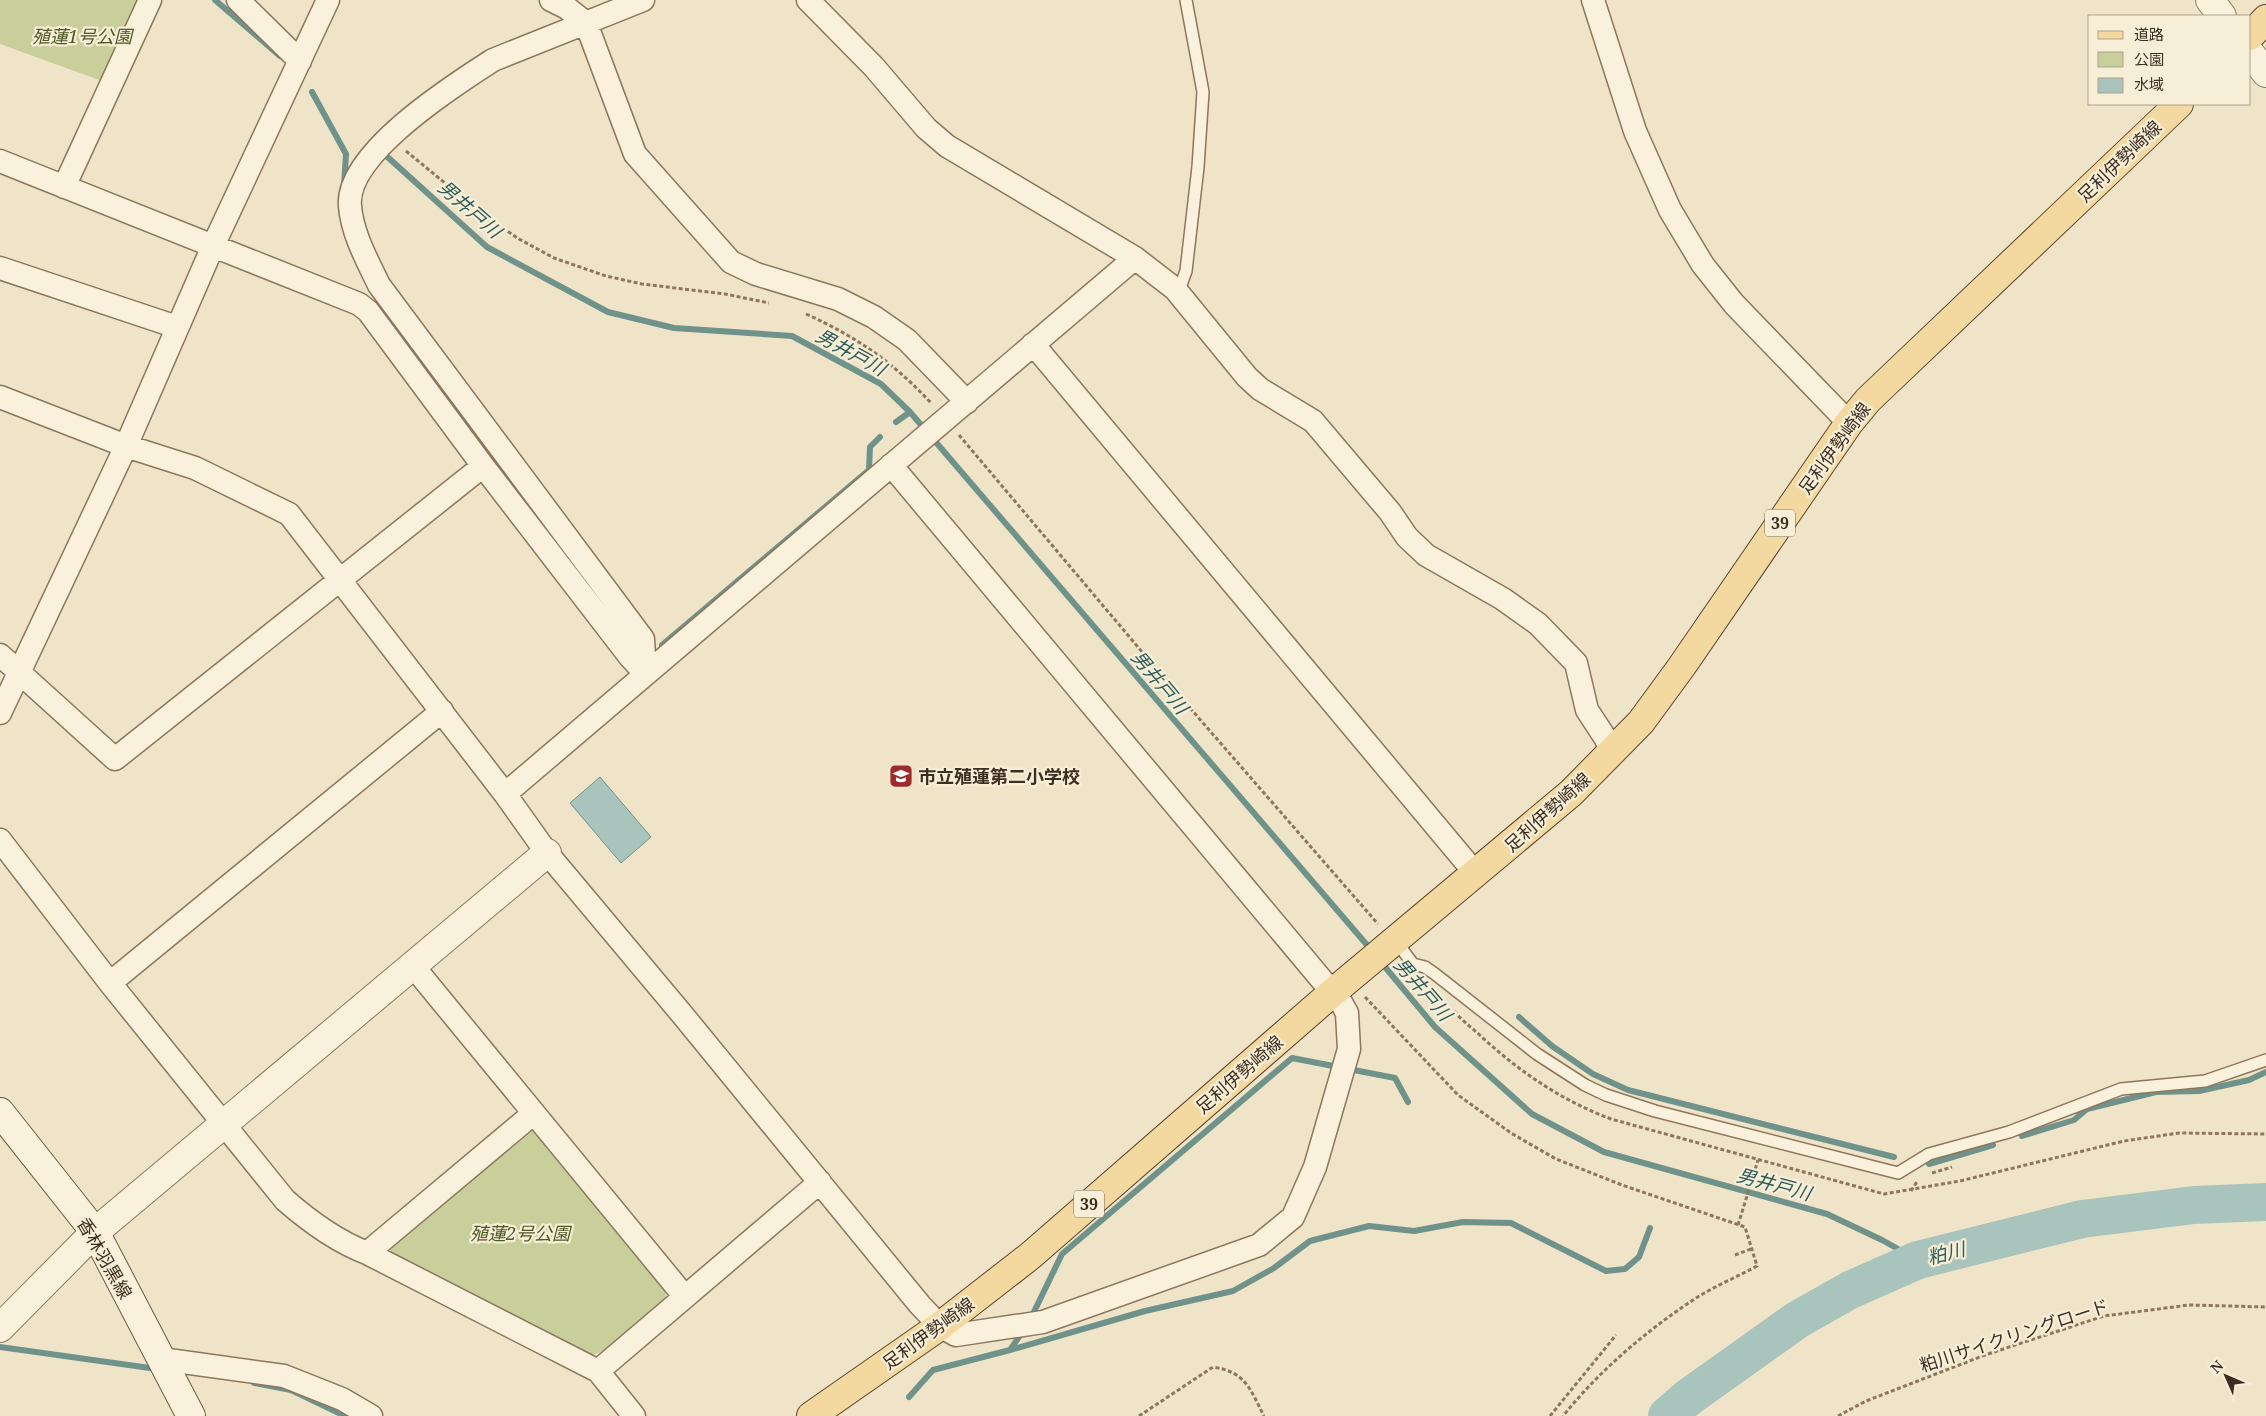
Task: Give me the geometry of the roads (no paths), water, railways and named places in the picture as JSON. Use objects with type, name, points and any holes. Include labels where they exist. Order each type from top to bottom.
[{"type":"main road","points":[[2251,35],[2266,19]]},
{"type":"main road","name":"足利伊勢崎線","points":[[811,1416],[940,1326],[1030,1256],[1348,986],[1389,939],[1476,874],[1571,793],[1640,722],[1682,666],[1849,424],[1868,400],[2178,105]]},
{"type":"street","points":[[64,187],[150,0]]},
{"type":"street","points":[[238,0],[300,62]]},
{"type":"street","points":[[0,713],[126,446],[213,246],[328,0]]},
{"type":"street","points":[[551,0],[566,8],[586,23],[635,154],[731,262],[756,274],[838,299],[874,317],[907,340],[967,402]]},
{"type":"street","points":[[642,0],[493,60],[425,106],[390,136],[362,167],[352,184],[350,205],[362,250],[379,284],[643,639],[645,673]]},
{"type":"street","points":[[808,0],[874,67],[926,128],[947,146],[1134,258],[1178,293],[1246,377],[1260,388],[1313,421],[1333,442],[1390,512],[1406,537],[1426,555],[1503,599],[1538,624],[1576,663],[1587,710],[1606,739],[1611,753]]},
{"type":"street","points":[[1593,0],[1635,131],[1674,218],[1703,265],[1734,304],[1849,424]]},
{"type":"street","points":[[2210,0],[2221,15]]},
{"type":"street","points":[[2251,55],[2266,73]]},
{"type":"street","points":[[0,161],[359,304],[368,311],[483,466],[645,673]]},
{"type":"street","points":[[505,794],[891,465],[946,423],[967,402],[1134,258]]},
{"type":"street","points":[[0,268],[177,327]]},
{"type":"street","points":[[1034,344],[1476,874]]},
{"type":"street","points":[[0,397],[126,446],[195,468],[289,514],[442,711],[547,853],[920,1305],[940,1326],[956,1335],[1043,1322],[1259,1245],[1293,1217],[1315,1167],[1349,1049],[1348,986],[891,465]]},
{"type":"street","points":[[0,655],[115,759],[341,581],[483,466]]},
{"type":"street","points":[[110,983],[442,711]]},
{"type":"street","points":[[0,840],[110,983],[285,1200],[306,1218],[348,1246],[367,1253],[598,1371],[634,1416]]},
{"type":"street","points":[[0,1328],[95,1232],[547,853]]},
{"type":"street","points":[[413,966],[685,1297]]},
{"type":"street","name":"香林羽黒線","points":[[0,1112],[95,1232],[191,1416]]},
{"type":"street","points":[[367,1253],[534,1113]]},
{"type":"street","points":[[598,1371],[820,1182]]},
{"type":"street","points":[[166,1367],[284,1376],[342,1399],[371,1416]]},
{"type":"lane","points":[[1178,293],[1186,271],[1198,167],[1203,92],[1186,0]]},
{"type":"lane","points":[[1389,939],[1413,964],[1425,967],[1435,974],[1537,1054],[1585,1085],[1606,1095],[1655,1111],[1898,1173],[1929,1154],[2009,1132],[2121,1089],[2205,1081],[2266,1060]]},
{"type":"water","points":[[600,777],[651,837],[621,863],[570,803]]},
{"type":"waterway","name":"男井戸川","points":[[215,0],[280,56]]},
{"type":"waterway","name":"男井戸川","points":[[312,92],[346,154],[344,186]]},
{"type":"waterway","name":"男井戸川","points":[[382,152],[487,247],[608,312],[674,328],[792,336],[881,384],[910,412],[1373,952]]},
{"type":"waterway","points":[[896,422],[910,412]]},
{"type":"waterway","points":[[662,645],[869,470],[870,447],[880,437]]},
{"type":"waterway","name":"男井戸川","points":[[1380,961],[1435,1027],[1532,1114],[1604,1152],[1827,1214],[1882,1240],[1918,1260]]},
{"type":"waterway","points":[[1519,1017],[1552,1046],[1593,1074],[1628,1090],[1894,1157]]},
{"type":"waterway","points":[[1031,1318],[1062,1254],[1292,1058],[1395,1078],[1408,1102]]},
{"type":"waterway","points":[[2022,1136],[2074,1120],[2087,1109],[2156,1092],[2199,1091],[2249,1080],[2266,1072]]},
{"type":"waterway","points":[[1929,1164],[1993,1145]]},
{"type":"waterway","name":"粕川","points":[[1667,1416],[1689,1397],[1797,1320],[1850,1290],[1918,1260],[2082,1219],[2194,1205],[2266,1202]]},
{"type":"waterway","points":[[1010,1350],[1145,1311],[1233,1291],[1274,1268],[1310,1241],[1369,1226],[1414,1231],[1463,1222],[1511,1223],[1606,1271],[1625,1269],[1639,1257],[1650,1228]]},
{"type":"waterway","points":[[909,1397],[933,1370],[1010,1350],[1023,1331]]},
{"type":"waterway","points":[[0,1347],[157,1369]]},
{"type":"waterway","points":[[254,1383],[291,1390],[345,1416]]},
{"type":"place","name":"市立殖蓮第二小学校","points":[[901,776]]},
{"type":"park label","name":"殖蓮1号公園","points":[[82,36]]},
{"type":"park label","name":"殖蓮2号公園","points":[[520,1233]]}]
